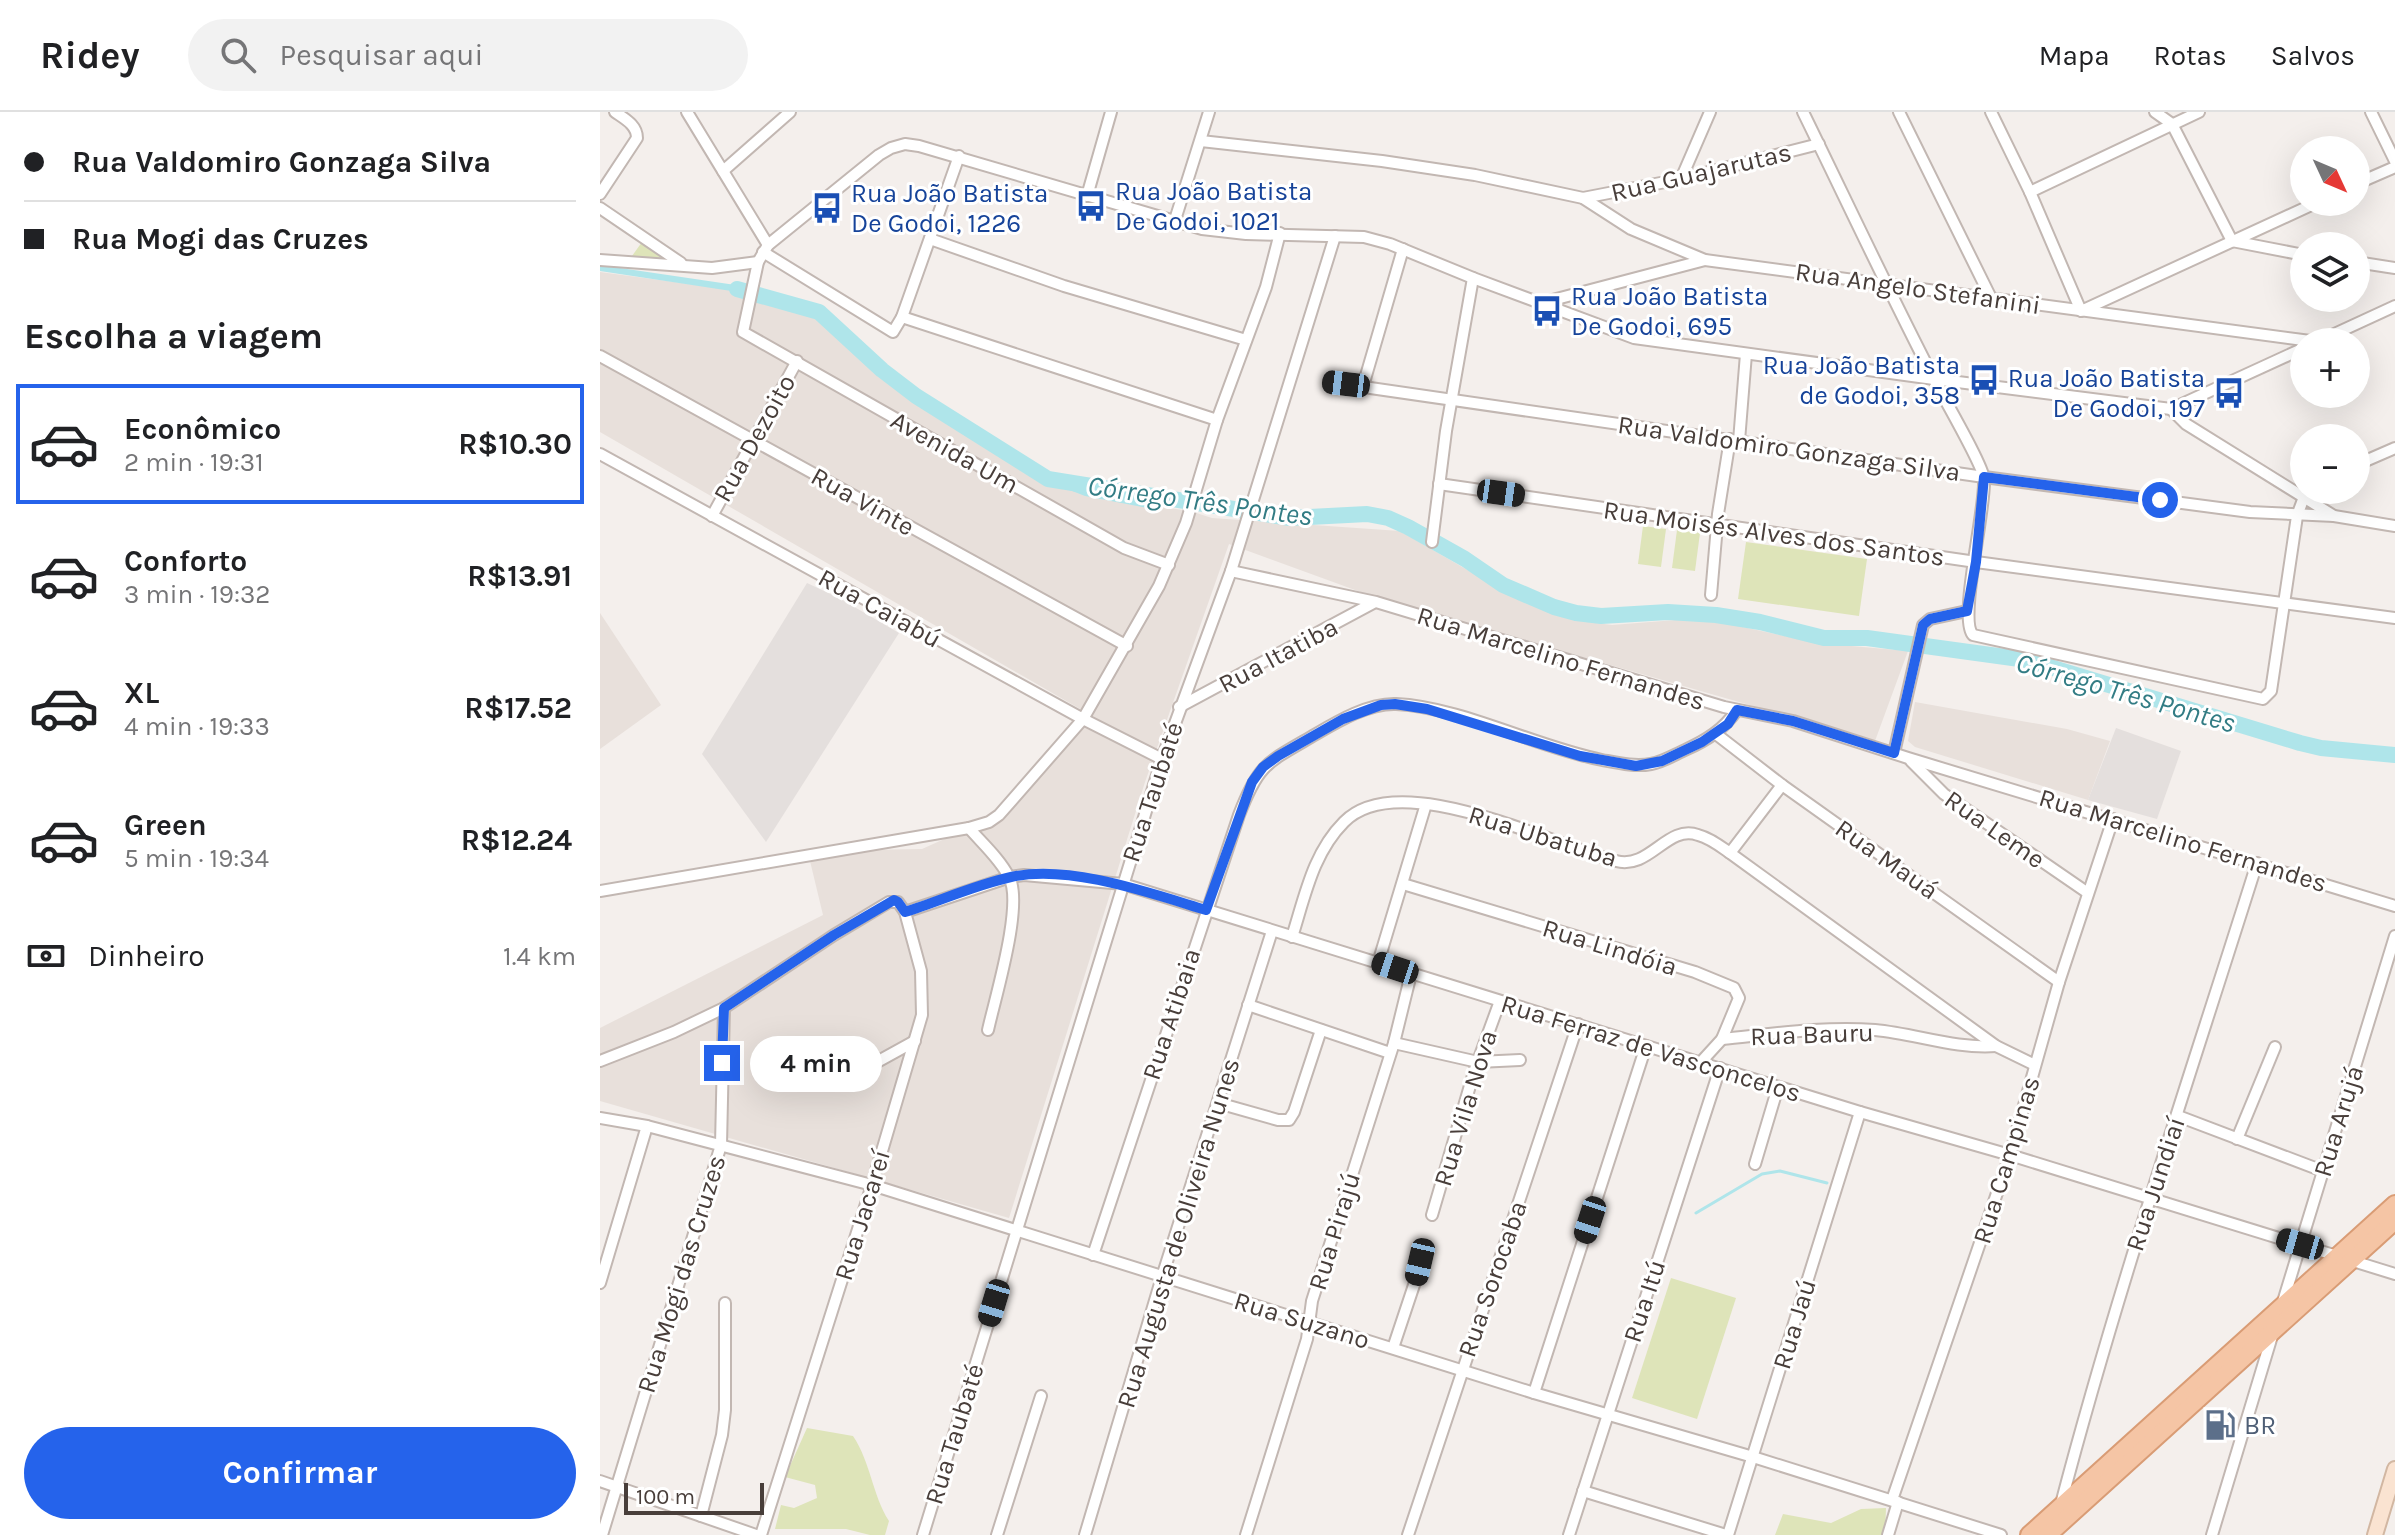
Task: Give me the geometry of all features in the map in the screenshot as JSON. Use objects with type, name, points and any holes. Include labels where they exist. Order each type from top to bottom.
[{"type":"main road","points":[[2048,1535],[2273,1334],[2395,1204]]},
{"type":"main road","points":[[2029,1535],[2281,1306],[2395,1221]]},
{"type":"street","points":[[600,194],[637,138],[637,132],[629,122],[615,112]]},
{"type":"street","points":[[687,112],[723,171],[763,253],[893,332],[902,317],[959,156]]},
{"type":"street","points":[[723,171],[790,112]]},
{"type":"street","points":[[1087,196],[1111,112]]},
{"type":"street","points":[[1174,223],[1209,112]]},
{"type":"street","points":[[1681,179],[1710,112]]},
{"type":"street","points":[[1803,112],[1884,282],[1984,477],[1976,562],[1967,611],[1967,628],[1973,635],[2256,699],[2267,696],[2271,691],[2297,516],[2303,504]]},
{"type":"street","points":[[1899,112],[1990,296]]},
{"type":"street","points":[[1991,112],[2030,192],[2081,311],[2290,215]]},
{"type":"street","points":[[2155,112],[2172,124],[2232,241]]},
{"type":"street","points":[[2030,192],[2199,112]]},
{"type":"street","points":[[2370,177],[2395,164],[2371,112]]},
{"type":"street","name":"Rua Angelo Stefanini","points":[[1201,141],[1382,161],[1475,175],[1583,198],[1631,229],[1705,260],[2290,338]]},
{"type":"street","points":[[600,260],[712,268],[763,253],[891,148],[905,144],[959,156],[1174,223],[1225,232],[1364,237],[1403,249],[1634,338],[2171,409],[2290,354]]},
{"type":"street","name":"Rua Guajarutas","points":[[1583,198],[1681,179],[1819,144]]},
{"type":"street","points":[[600,208],[685,266]]},
{"type":"street","points":[[600,891],[969,828],[989,822],[999,815],[1083,719],[1127,646],[1169,565],[1191,508],[1217,420],[1266,287],[1280,233]]},
{"type":"street","name":"Rua Taubaté","points":[[923,1535],[1162,759],[1231,571],[1335,236]]},
{"type":"street","points":[[930,239],[1064,286],[1246,340]]},
{"type":"street","points":[[2232,241],[2290,252]]},
{"type":"street","points":[[1363,386],[1403,249]]},
{"type":"street","name":"Avenida Um","points":[[763,253],[743,332],[1124,548],[1169,565]]},
{"type":"street","points":[[1541,303],[1705,260]]},
{"type":"street","points":[[2370,264],[2395,268]]},
{"type":"street","points":[[1432,542],[1473,278]]},
{"type":"street","points":[[2348,328],[2395,306]]},
{"type":"street","points":[[902,317],[1217,420]]},
{"type":"street","points":[[1711,595],[1717,524],[1734,440],[1746,354]]},
{"type":"street","name":"Rua Vinte","points":[[600,356],[1127,646]]},
{"type":"street","name":"Rua Dezoito","points":[[712,516],[797,361]]},
{"type":"street","name":"Rua Valdomiro Gonzaga Silva","points":[[1329,382],[1984,477],[2297,516],[2334,516]]},
{"type":"street","points":[[2171,409],[2186,424],[2290,484]]},
{"type":"street","points":[[2370,459],[2395,448]]},
{"type":"street","name":"Rua Caiabú","points":[[600,454],[1083,719],[1162,759]]},
{"type":"street","name":"Rua Moisés Alves dos Santos","points":[[1439,484],[1976,562],[2395,618]]},
{"type":"street","points":[[2320,504],[2334,516],[2395,526]]},
{"type":"street","name":"Rua Marcelino Fernandes","points":[[1231,571],[1376,602],[1737,710],[1793,721],[2395,906]]},
{"type":"street","name":"Rua Itatiba","points":[[1179,707],[1376,602]]},
{"type":"street","points":[[1894,753],[1923,625],[1930,619],[1967,611]]},
{"type":"street","name":"Rua Atibaia","points":[[1093,1255],[1206,910],[1243,804],[1252,782],[1263,767],[1343,719],[1381,705],[1427,709],[1580,756],[1636,766],[1662,761],[1716,734],[1737,710]]},
{"type":"street","name":"Rua Mauá","points":[[1716,734],[1782,785],[2059,982]]},
{"type":"street","name":"Rua Leme","points":[[1908,758],[1944,794],[2088,893]]},
{"type":"street","points":[[1730,853],[1782,785]]},
{"type":"street","name":"Rua Ubatuba","points":[[1292,937],[1311,872],[1324,847],[1347,818],[1393,801],[1442,806],[1619,862],[1643,859],[1684,833],[1697,834],[1730,853],[1996,1046],[2035,1065]]},
{"type":"street","points":[[1378,963],[1426,804]]},
{"type":"street","name":"Rua Campinas","points":[[1888,1535],[1895,1501],[2010,1155],[2059,982],[2113,819]]},
{"type":"street","points":[[969,828],[1010,877],[1013,893],[1008,942],[988,1030]]},
{"type":"street","name":"Rua Jundiaí","points":[[2060,1507],[2149,1199],[2257,863]]},
{"type":"street","name":"Rua Ferraz de Vasconcelos","points":[[905,912],[1010,877],[1057,876],[1123,884],[2395,1274]]},
{"type":"street","name":"Rua Lindóia","points":[[1403,884],[1681,968],[1734,988],[1739,998],[1722,1039],[1701,1062]]},
{"type":"street","points":[[600,1061],[674,1032],[724,1008],[889,902],[898,902],[905,912]]},
{"type":"street","name":"Rua Jacareí","points":[[759,1535],[872,1185],[922,1015],[921,971],[905,912]]},
{"type":"street","name":"Rua Augusta de Oliveira Nunes","points":[[1085,1535],[1162,1277],[1272,931]]},
{"type":"street","name":"Rua Arujá","points":[[2281,1306],[2395,936]]},
{"type":"street","name":"Rua Pirajú","points":[[1246,1535],[1307,1339],[1312,1301],[1392,1048],[1411,974]]},
{"type":"street","name":"Rua Vila Nova","points":[[1432,1215],[1478,1062],[1500,1001]]},
{"type":"street","points":[[1248,1005],[1321,1030],[1392,1048],[1478,1062],[1520,1060]]},
{"type":"street","name":"Rua Mogi das Cruzes","points":[[602,1535],[721,1145],[724,1008]]},
{"type":"street","name":"Rua Sorocaba","points":[[1408,1535],[1578,1024]]},
{"type":"street","points":[[1218,1103],[1278,1120],[1289,1120],[1321,1030]]},
{"type":"street","name":"Rua Bauru","points":[[1722,1039],[1812,1030],[1872,1030],[1900,1033],[1963,1048],[1996,1046]]},
{"type":"street","points":[[837,1084],[915,1041]]},
{"type":"street","points":[[1534,1393],[1646,1046]]},
{"type":"street","points":[[2237,1139],[2275,1047]]},
{"type":"street","name":"Rua Itú","points":[[1569,1535],[1720,1068]]},
{"type":"street","points":[[1755,1164],[1778,1087]]},
{"type":"street","name":"Rua Jaú","points":[[1727,1535],[1860,1112]]},
{"type":"street","points":[[2178,1116],[2323,1171]]},
{"type":"street","name":"Rua Suzano","points":[[600,1118],[647,1126],[872,1185],[1534,1393],[1753,1457],[2001,1535]]},
{"type":"street","points":[[600,1283],[647,1126]]},
{"type":"street","points":[[1393,1348],[1424,1245]]},
{"type":"street","points":[[701,1516],[722,1435],[725,1410],[725,1303]]},
{"type":"street","points":[[2212,1535],[2273,1334]]},
{"type":"street","points":[[997,1535],[1041,1396]]},
{"type":"street","points":[[2375,1535],[2395,1469]]},
{"type":"street","points":[[600,1481],[759,1535]]},
{"type":"street","points":[[1583,1491],[1727,1535]]},
{"type":"shaded area","points":[[600,272],[734,290],[782,303],[832,327],[894,386],[1052,483],[1090,497],[1190,511],[1212,518],[1400,531],[1509,594],[1581,621],[1612,625],[1701,618],[1818,643],[1908,651],[1875,741],[1377,598],[1229,544],[1145,782],[1009,1218],[600,1101],[600,1028],[823,915],[810,861],[864,850],[922,849],[1007,811],[1094,717],[600,432]]},
{"type":"shaded area","points":[[807,583],[899,633],[766,842],[702,754]]},
{"type":"shaded area","points":[[600,613],[661,705],[600,749]]},
{"type":"shaded area","points":[[1915,702],[2067,729],[2110,741],[2088,800],[1915,747],[1908,741]]},
{"type":"shaded area","points":[[2116,728],[2181,751],[2157,819],[2088,800]]},
{"type":"green space","points":[[642,242],[663,255],[661,261],[632,256]]},
{"type":"green space","points":[[1643,526],[1666,529],[1661,567],[1638,564]]},
{"type":"green space","points":[[1677,530],[1700,533],[1695,571],[1672,568]]},
{"type":"green space","points":[[1746,542],[1867,559],[1859,616],[1738,599]]},
{"type":"green space","points":[[1671,1278],[1736,1298],[1697,1419],[1632,1398]]},
{"type":"green space","points":[[807,1428],[853,1436],[889,1521],[885,1535],[846,1529],[775,1529],[781,1505],[794,1508],[817,1498],[815,1485],[785,1477]]},
{"type":"green space","points":[[1886,1508],[1885,1535],[1775,1535],[1783,1514],[1831,1523],[1861,1509]]},
{"type":"water","points":[[600,265],[749,287],[751,294],[600,271]]},
{"type":"water","points":[[996,448],[1036,475],[1088,492],[1164,501],[1158,510],[1085,496],[1031,475],[993,451]]},
{"type":"waterway","name":"Córrego Três Pontes","points":[[737,289],[819,312],[882,370],[916,396],[1048,479],[1290,518],[1367,514],[1388,518],[1465,559],[1503,585],[1576,613],[1601,616],[1668,612],[1716,615],[1824,638],[1867,638],[2027,660],[2300,743],[2395,755]]},
{"type":"waterway","points":[[1696,1213],[1762,1174],[1780,1171],[1827,1183]]},
{"type":"place","name":"Rua João Batista De Godoi, 1021","points":[[1091,206]]},
{"type":"place","name":"Rua João Batista De Godoi, 1226","points":[[827,208]]},
{"type":"place","name":"Rua João Batista De Godoi, 695","points":[[1547,311]]},
{"type":"place","name":"Rua João Batista de Godoi, 358","points":[[1984,380]]},
{"type":"place","name":"Rua João Batista De Godoi, 197","points":[[2229,393]]},
{"type":"place","name":"BR","points":[[2220,1425]]},
{"type":"route","points":[[722,1063],[724,1008],[834,935],[894,900],[905,912],[1010,877],[1057,876],[1123,884],[1206,910],[1252,782],[1263,767],[1343,719],[1381,705],[1427,709],[1580,756],[1636,766],[1662,761],[1702,742],[1728,724],[1737,710],[1793,721],[1894,753],[1923,625],[1930,619],[1967,611],[1976,562],[1984,477],[2160,500]]}]
